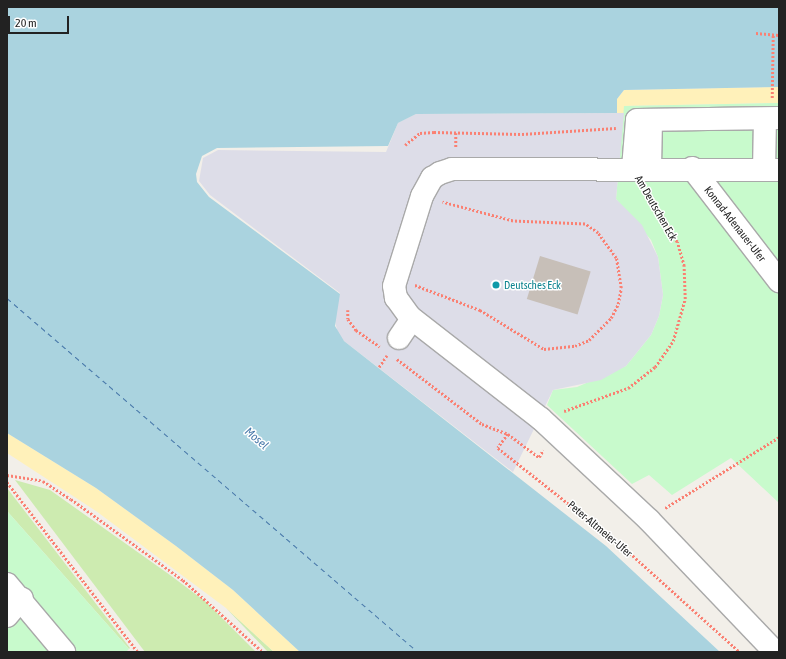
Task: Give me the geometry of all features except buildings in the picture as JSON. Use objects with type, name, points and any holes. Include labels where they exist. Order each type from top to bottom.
[{"type":"street","points":[[642,168],[651,120],[772,118]]},
{"type":"street","name":"Konrad-Adenauer-Ufer","points":[[642,168],[772,170],[772,118]]},
{"type":"street","name":"Am Deutschen Eck","points":[[541,419],[412,319],[396,298],[394,276],[422,196],[432,178],[456,152],[642,168]]},
{"type":"street","name":"Konrad-Adenauer-Ufer","points":[[692,168],[779,281]]},
{"type":"street","points":[[399,338],[412,319]]},
{"type":"street","points":[[541,419],[649,520],[776,652]]},
{"type":"street","points":[[7,616],[14,591]]},
{"type":"street","points":[[14,591],[64,652]]},
{"type":"path","points":[[756,33],[779,35]]},
{"type":"path","points":[[772,118],[773,34]]},
{"type":"path","points":[[405,145],[420,133],[456,152],[522,134],[623,128]]},
{"type":"path","name":"Am Deutschen Eck","points":[[541,419],[628,388],[655,367],[673,341],[686,299],[684,266],[677,242],[642,168]]},
{"type":"path","points":[[394,276],[480,310],[544,349],[568,348],[590,340],[611,318],[618,304],[621,280],[616,258],[598,233],[585,224],[512,222],[422,196]]},
{"type":"path","points":[[348,310],[356,330],[482,424],[508,434],[539,457]]},
{"type":"path","points":[[379,367],[386,357]]},
{"type":"path","name":"Peter-Altmeier-Ufer","points":[[508,434],[498,448],[621,545],[740,652]]},
{"type":"path","points":[[649,520],[678,498],[779,437]]},
{"type":"path","points":[[7,475],[43,481],[71,499],[183,580],[263,652]]},
{"type":"path","points":[[7,482],[138,652]]},
{"type":"green space","points":[[779,103],[779,503],[731,458],[672,495],[649,475],[632,484],[547,405],[553,390],[577,387],[626,366],[651,335],[659,316],[663,295],[658,257],[651,240],[616,199],[624,106]]},
{"type":"green space","points":[[15,480],[50,490],[170,575],[206,602],[256,652],[145,652]]},
{"type":"green space","points":[[7,488],[130,648],[129,649],[7,511]]},
{"type":"green space","points":[[7,511],[129,649],[126,652],[7,652]]},
{"type":"green space","points":[[226,608],[274,652],[268,652]]},
{"type":"sand","points":[[779,87],[779,103],[624,106],[624,113],[617,113],[617,99],[624,90]]},
{"type":"sand","points":[[7,433],[96,488],[176,546],[233,590],[300,652],[274,652],[226,608],[96,511],[7,453]]},
{"type":"shaded area","name":"Deutsches Eck","points":[[624,113],[616,199],[642,225],[658,257],[663,295],[659,316],[651,335],[626,366],[601,380],[553,390],[513,472],[344,341],[338,335],[334,316],[340,293],[210,195],[199,181],[203,158],[218,150],[386,152],[398,123],[416,114]]},
{"type":"water","name":"Mosel","points":[[7,7],[779,7],[779,87],[624,90],[617,99],[617,113],[416,114],[398,123],[388,146],[217,148],[202,156],[196,174],[197,182],[209,197],[340,294],[335,326],[344,341],[606,546],[720,652],[300,652],[233,590],[176,546],[96,488],[7,433]]},
{"type":"ferry route","points":[[7,298],[418,652]]},
{"type":"place","name":"Deutsches Eck","points":[[496,285]]}]
